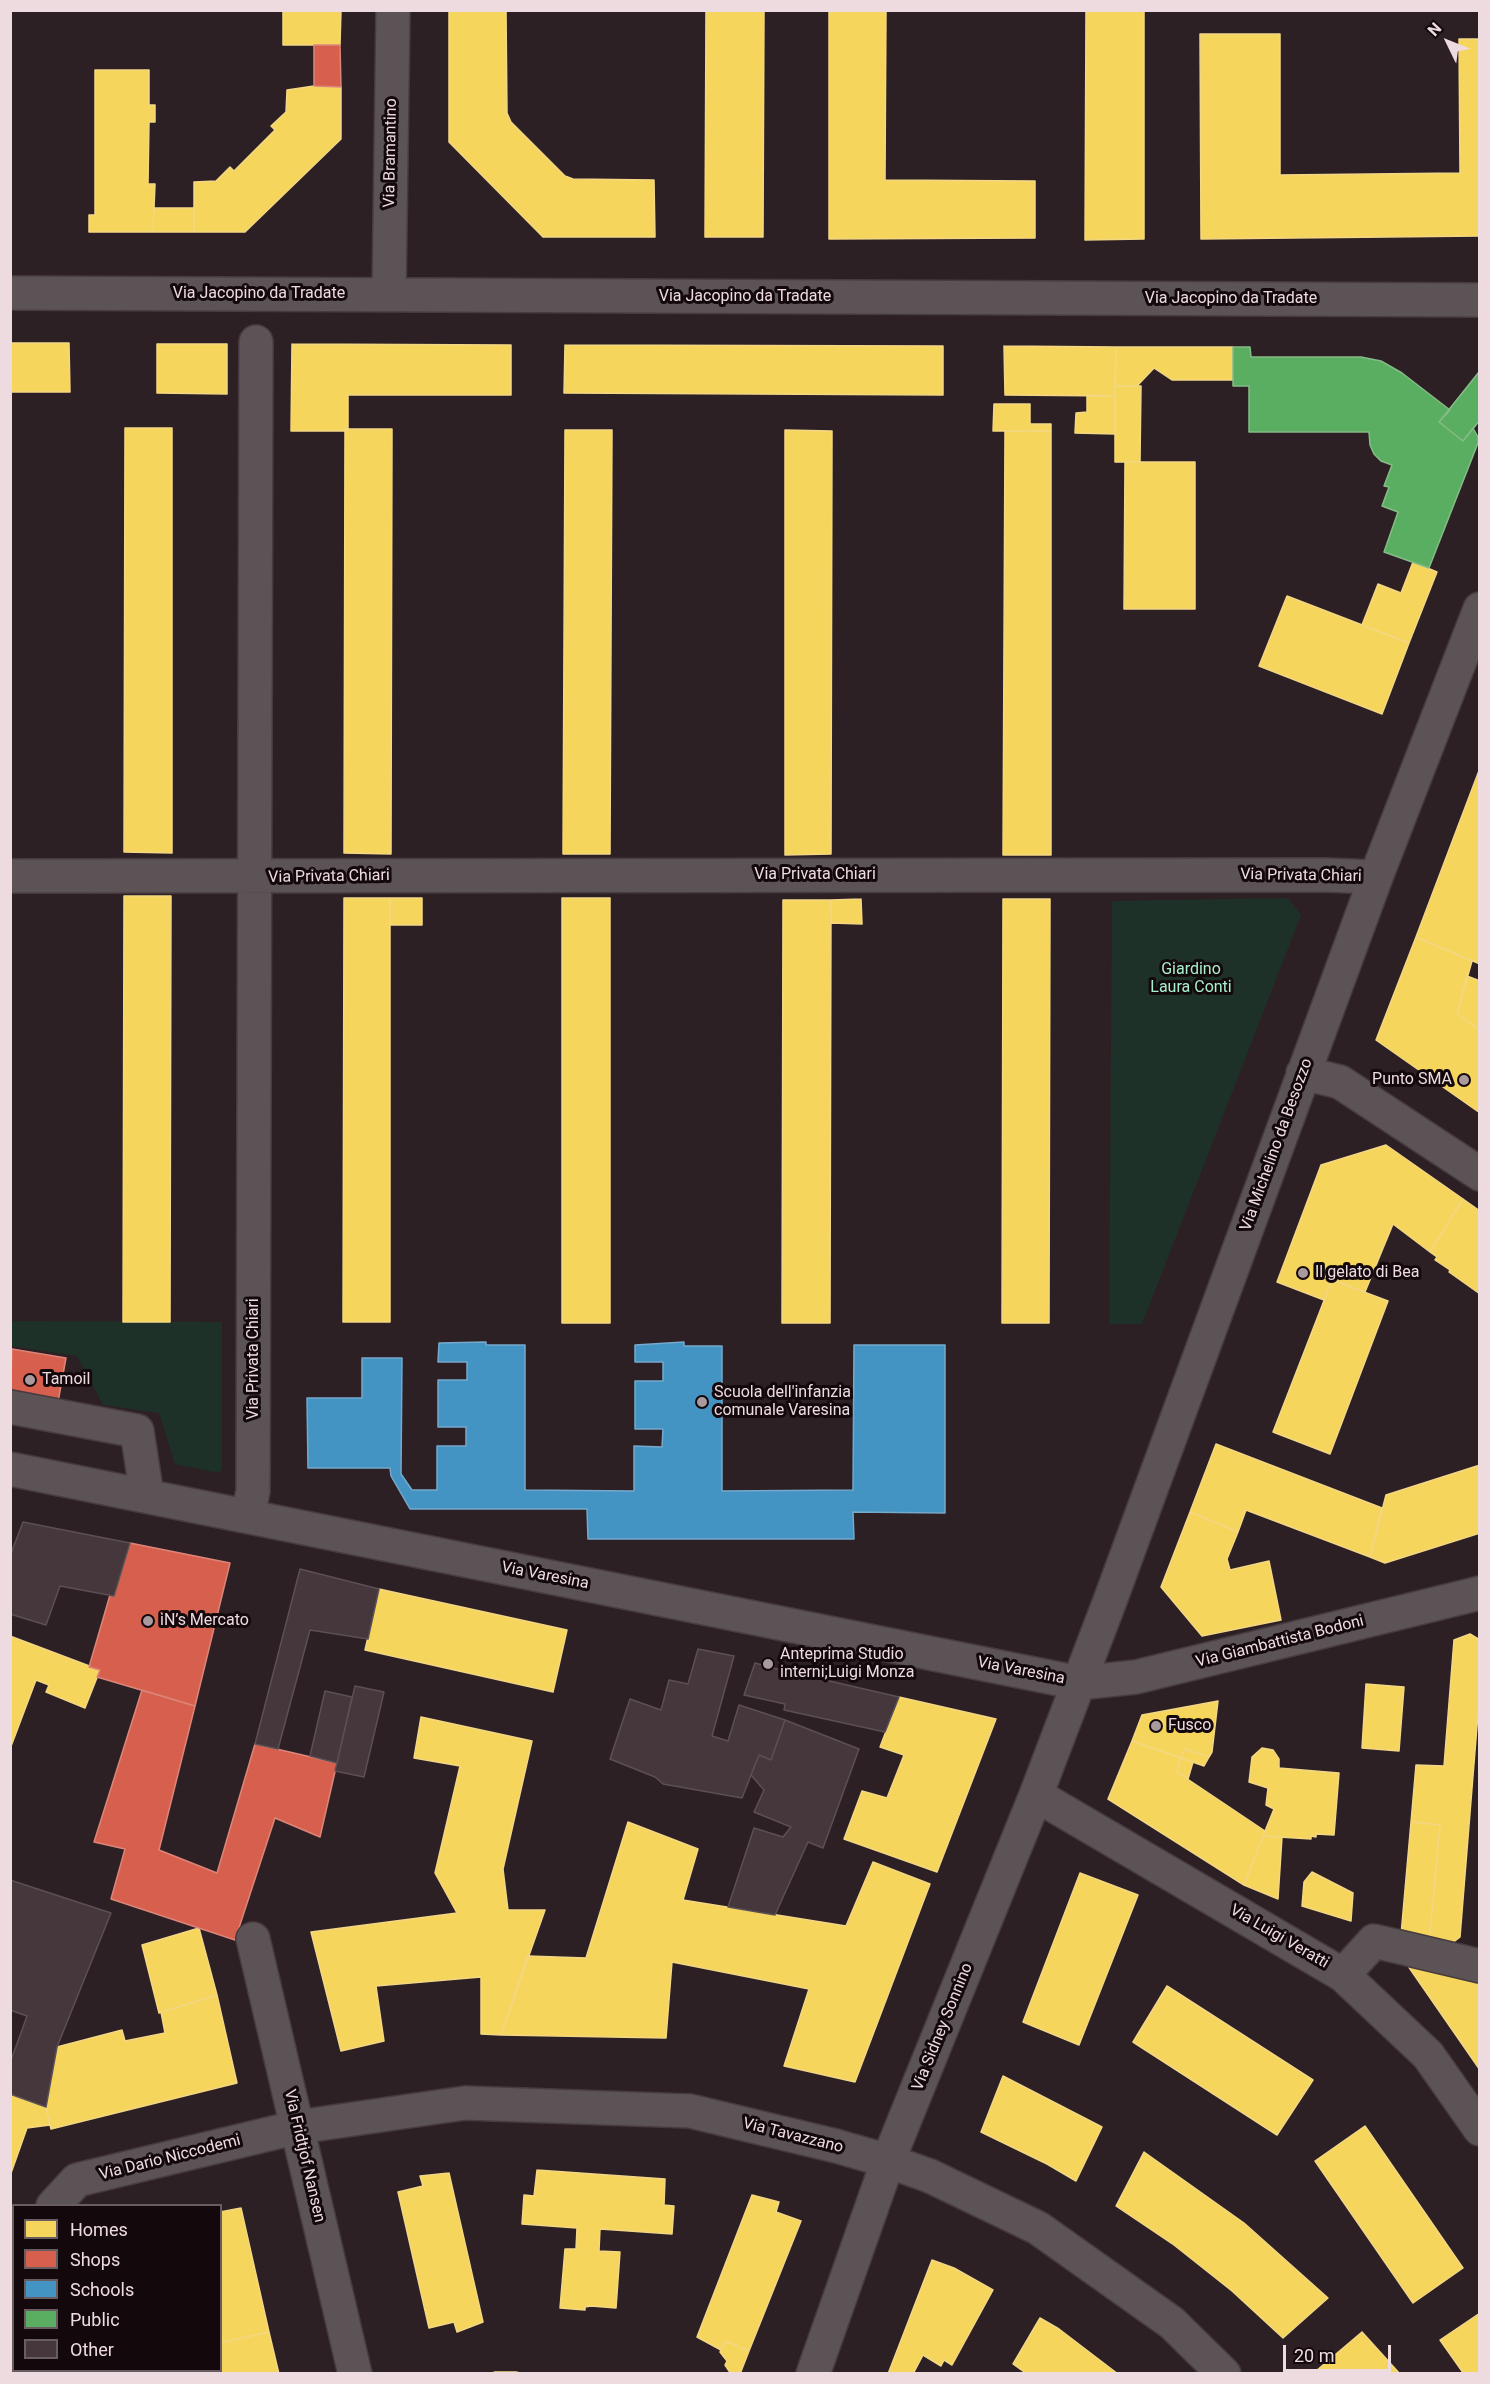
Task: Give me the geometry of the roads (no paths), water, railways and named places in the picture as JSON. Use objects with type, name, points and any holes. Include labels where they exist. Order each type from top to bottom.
[{"type":"street","name":"Via Bramantino","points":[[389,295],[393,10]]},
{"type":"street","name":"Via Jacopino da Tradate","points":[[10,293],[1479,300]]},
{"type":"street","name":"Via Privata Chiari","points":[[251,1504],[256,342]]},
{"type":"street","name":"Via Michelino da Besozzo","points":[[1079,1683],[1303,1073],[1479,609]]},
{"type":"street","name":"Via Privata Chiari","points":[[10,876],[255,878],[627,875],[1326,875],[1376,877]]},
{"type":"street","points":[[1303,1073],[1340,1082],[1479,1174]]},
{"type":"street","points":[[10,1407],[137,1431],[147,1496]]},
{"type":"street","name":"Via Varesina","points":[[10,1469],[147,1496],[251,1504],[1079,1683]]},
{"type":"street","name":"Via Giambattista Bodoni","points":[[1079,1683],[1136,1677],[1479,1593]]},
{"type":"street","name":"Via Sidney Sonnino","points":[[813,2373],[888,2162],[1079,1683]]},
{"type":"street","name":"Via Luigi Veratti","points":[[1036,1795],[1343,1975],[1428,2055],[1479,2129]]},
{"type":"street","name":"Via Fridtjof Nansen","points":[[253,1939],[355,2373]]},
{"type":"street","points":[[1343,1975],[1374,1941],[1479,1966]]},
{"type":"street","name":"Via Tavazzano","points":[[298,2127],[465,2103],[690,2111],[836,2146],[930,2176],[1038,2228],[1172,2323],[1224,2373]]},
{"type":"street","name":"Via Dario Niccodemi","points":[[54,2204],[77,2180],[298,2127]]},
{"type":"place","name":"Punto SMA","points":[[1464,1080]]},
{"type":"place","name":"Il gelato di Bea","points":[[1303,1273]]},
{"type":"place","name":"Tamoil","points":[[30,1380]]},
{"type":"place","name":"Scuola dell'infanzia comunale Varesina","points":[[702,1402]]},
{"type":"place","name":"iN’s Mercato","points":[[148,1621]]},
{"type":"place","name":"Anteprima Studio interni;Luigi Monza","points":[[768,1664]]},
{"type":"place","name":"Fusco","points":[[1156,1726]]},
{"type":"park label","name":"Giardino Laura Conti","points":[[1191,979]]}]
